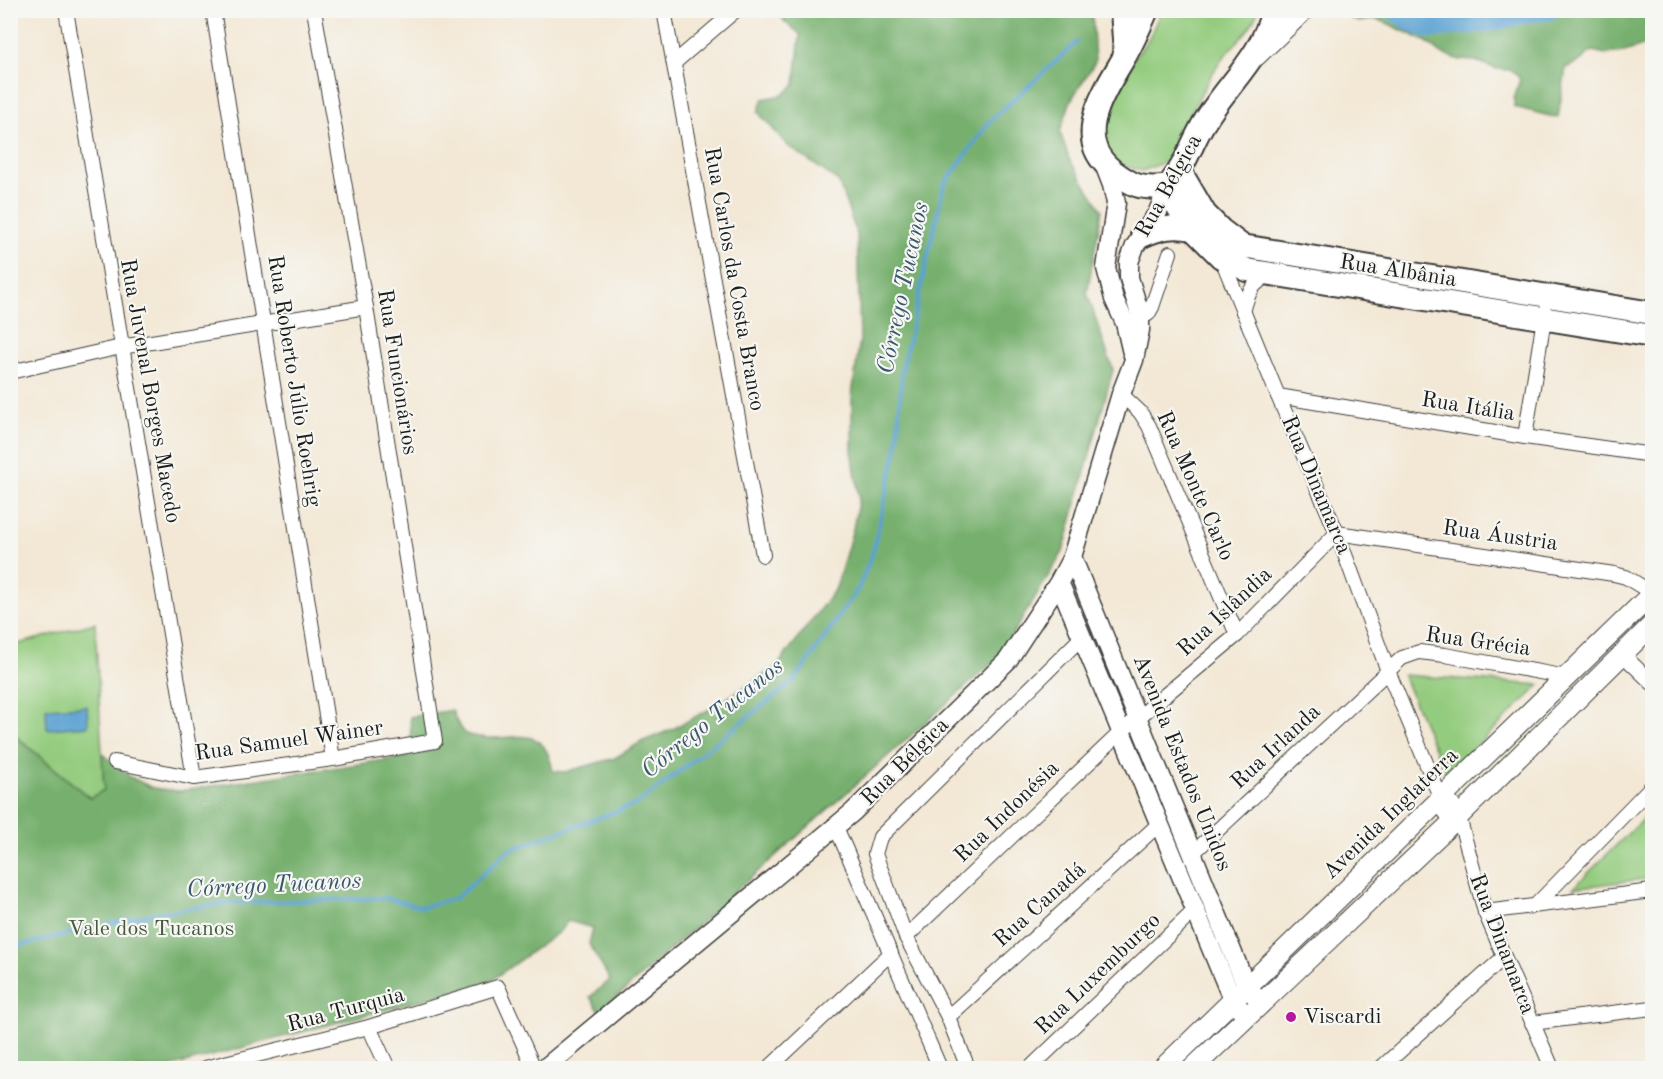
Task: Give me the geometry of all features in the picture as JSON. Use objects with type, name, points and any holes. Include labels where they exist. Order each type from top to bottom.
[{"type":"main road","points":[[1122,10],[1126,56]]},
{"type":"main road","name":"Rua Bélgica","points":[[1104,164],[1093,140],[1094,113],[1109,82],[1126,56],[1147,10]]},
{"type":"main road","points":[[1252,60],[1269,27],[1273,10]]},
{"type":"main road","name":"Rua Bélgica","points":[[1163,187],[1180,171],[1201,127],[1225,92],[1252,60],[1304,10]]},
{"type":"main road","points":[[1104,164],[1131,185],[1148,189],[1163,187]]},
{"type":"main road","name":"Rua Albânia","points":[[1180,171],[1205,214],[1242,246],[1653,313]]},
{"type":"main road","name":"Rua Dinamarca","points":[[1163,187],[1193,229],[1221,257]]},
{"type":"main road","points":[[1142,236],[1158,229],[1175,226],[1193,229]]},
{"type":"main road","name":"Rua Albânia","points":[[1221,257],[1247,270],[1653,336]]},
{"type":"main road","name":"Avenida Inglaterra","points":[[1163,1068],[1653,594]]},
{"type":"main road","name":"Avenida Inglaterra","points":[[1193,1068],[1458,817],[1653,625]]},
{"type":"street","name":"Rua Juvenal Borges Macedo","points":[[66,10],[194,778]]},
{"type":"street","name":"Rua Roberto Júlio Roehrig","points":[[213,10],[333,759]]},
{"type":"street","name":"Rua Funcionários","points":[[314,10],[366,307],[435,741]]},
{"type":"street","name":"Rua Carlos da Costa Branco","points":[[664,10],[763,555]]},
{"type":"street","points":[[674,63],[736,10]]},
{"type":"street","name":"Rua Bélgica","points":[[1104,164],[1116,203],[1106,268],[1114,299],[1125,323],[1134,360]]},
{"type":"street","name":"Rua Bélgica","points":[[545,1068],[836,827],[1008,660],[1059,582],[1072,557],[1121,394],[1134,360],[1140,318],[1129,278],[1130,262],[1135,246],[1157,214],[1162,202],[1163,187]]},
{"type":"street","points":[[1140,318],[1148,314],[1152,307],[1170,253]]},
{"type":"street","name":"Rua Dinamarca","points":[[1221,257],[1337,532],[1388,671],[1441,799],[1449,800],[1457,810],[1485,912],[1552,1068]]},
{"type":"street","points":[[1243,312],[1247,295],[1257,282],[1272,274]]},
{"type":"street","points":[[1525,437],[1547,296]]},
{"type":"street","points":[[10,372],[122,347],[366,307]]},
{"type":"street","name":"Rua Monte Carlo","points":[[1121,394],[1140,412],[1149,426],[1237,635]]},
{"type":"street","name":"Rua Itália","points":[[1278,396],[1525,437],[1653,454]]},
{"type":"street","name":"Rua Islândia","points":[[1137,718],[1237,635],[1337,532]]},
{"type":"street","name":"Rua Áustria","points":[[1337,532],[1614,574],[1626,577],[1653,594]]},
{"type":"street","name":"Avenida Estados Unidos","points":[[1072,557],[1192,854],[1240,995]]},
{"type":"street","name":"Avenida Estados Unidos","points":[[1059,582],[1195,910],[1240,995]]},
{"type":"street","points":[[969,1068],[948,1017],[906,938],[875,854],[879,837],[1082,637]]},
{"type":"street","points":[[1605,640],[1621,647],[1623,655],[1653,683]]},
{"type":"street","name":"Rua Grécia","points":[[1388,671],[1402,658],[1419,652],[1567,677]]},
{"type":"street","name":"Rua Irlanda","points":[[1192,854],[1388,671]]},
{"type":"street","name":"Rua Indonésia","points":[[906,938],[1137,718]]},
{"type":"street","name":"Rua Samuel Wainer","points":[[115,762],[194,778],[333,759],[435,741]]},
{"type":"street","points":[[1535,906],[1653,786]]},
{"type":"street","name":"Rua Canadá","points":[[948,1017],[1159,824]]},
{"type":"street","points":[[836,827],[940,1068]]},
{"type":"street","points":[[1567,873],[1566,884],[1572,901]]},
{"type":"street","points":[[1485,912],[1653,891]]},
{"type":"street","name":"Rua Luxemburgo","points":[[1030,1068],[1195,910]]},
{"type":"street","points":[[769,1068],[891,953]]},
{"type":"street","points":[[1383,1068],[1504,957]]},
{"type":"street","name":"Rua Turquia","points":[[205,1068],[369,1027],[498,987],[534,1068]]},
{"type":"street","points":[[1240,995],[1254,1009]]},
{"type":"street","points":[[1532,1023],[1653,1008]]},
{"type":"street","points":[[369,1027],[388,1068]]},
{"type":"green space","name":"Vale dos Tucanos","points":[[778,11],[1092,11],[1095,62],[1071,100],[1060,132],[1069,159],[1102,210],[1087,293],[1113,370],[1063,552],[998,658],[600,1012],[590,997],[610,980],[589,944],[593,928],[568,921],[559,932],[489,982],[166,1068],[11,1068],[10,732],[90,798],[104,790],[102,753],[130,777],[153,788],[179,791],[412,756],[410,717],[452,710],[457,723],[466,734],[492,738],[526,737],[534,739],[542,745],[548,755],[553,771],[565,772],[615,758],[641,742],[673,729],[717,705],[777,666],[836,588],[853,529],[859,497],[852,451],[852,395],[860,339],[857,234],[838,181],[788,146],[758,112],[763,99],[783,95],[795,84],[800,34],[785,22]]},
{"type":"green space","points":[[1161,11],[1258,11],[1246,33],[1225,55],[1205,85],[1170,160],[1142,171],[1112,162],[1096,133],[1121,77],[1149,38]]},
{"type":"green space","points":[[1343,11],[1652,11],[1652,43],[1624,52],[1606,54],[1592,51],[1580,61],[1566,68],[1558,118],[1514,107],[1514,98],[1520,79],[1510,70],[1497,69],[1475,61],[1460,60],[1442,54],[1425,41],[1389,24],[1376,19],[1359,22]]},
{"type":"green space","points":[[95,623],[104,790],[90,798],[11,732],[11,646]]},
{"type":"green space","points":[[1403,675],[1540,685],[1446,776]]},
{"type":"green space","points":[[1652,810],[1652,878],[1573,888]]},
{"type":"water","points":[[87,706],[88,726],[47,729],[46,708]]},
{"type":"waterway","points":[[1395,10],[1416,24],[1430,28],[1491,21],[1528,12],[1549,10]]},
{"type":"waterway","name":"Córrego Tucanos","points":[[10,948],[155,913],[231,903],[385,898],[422,907],[456,898],[509,850],[639,803],[794,681],[858,589],[872,555],[897,448],[902,370],[944,185],[990,121],[1077,42]]},
{"type":"place","name":"Viscardi","points":[[1291,1017]]}]
